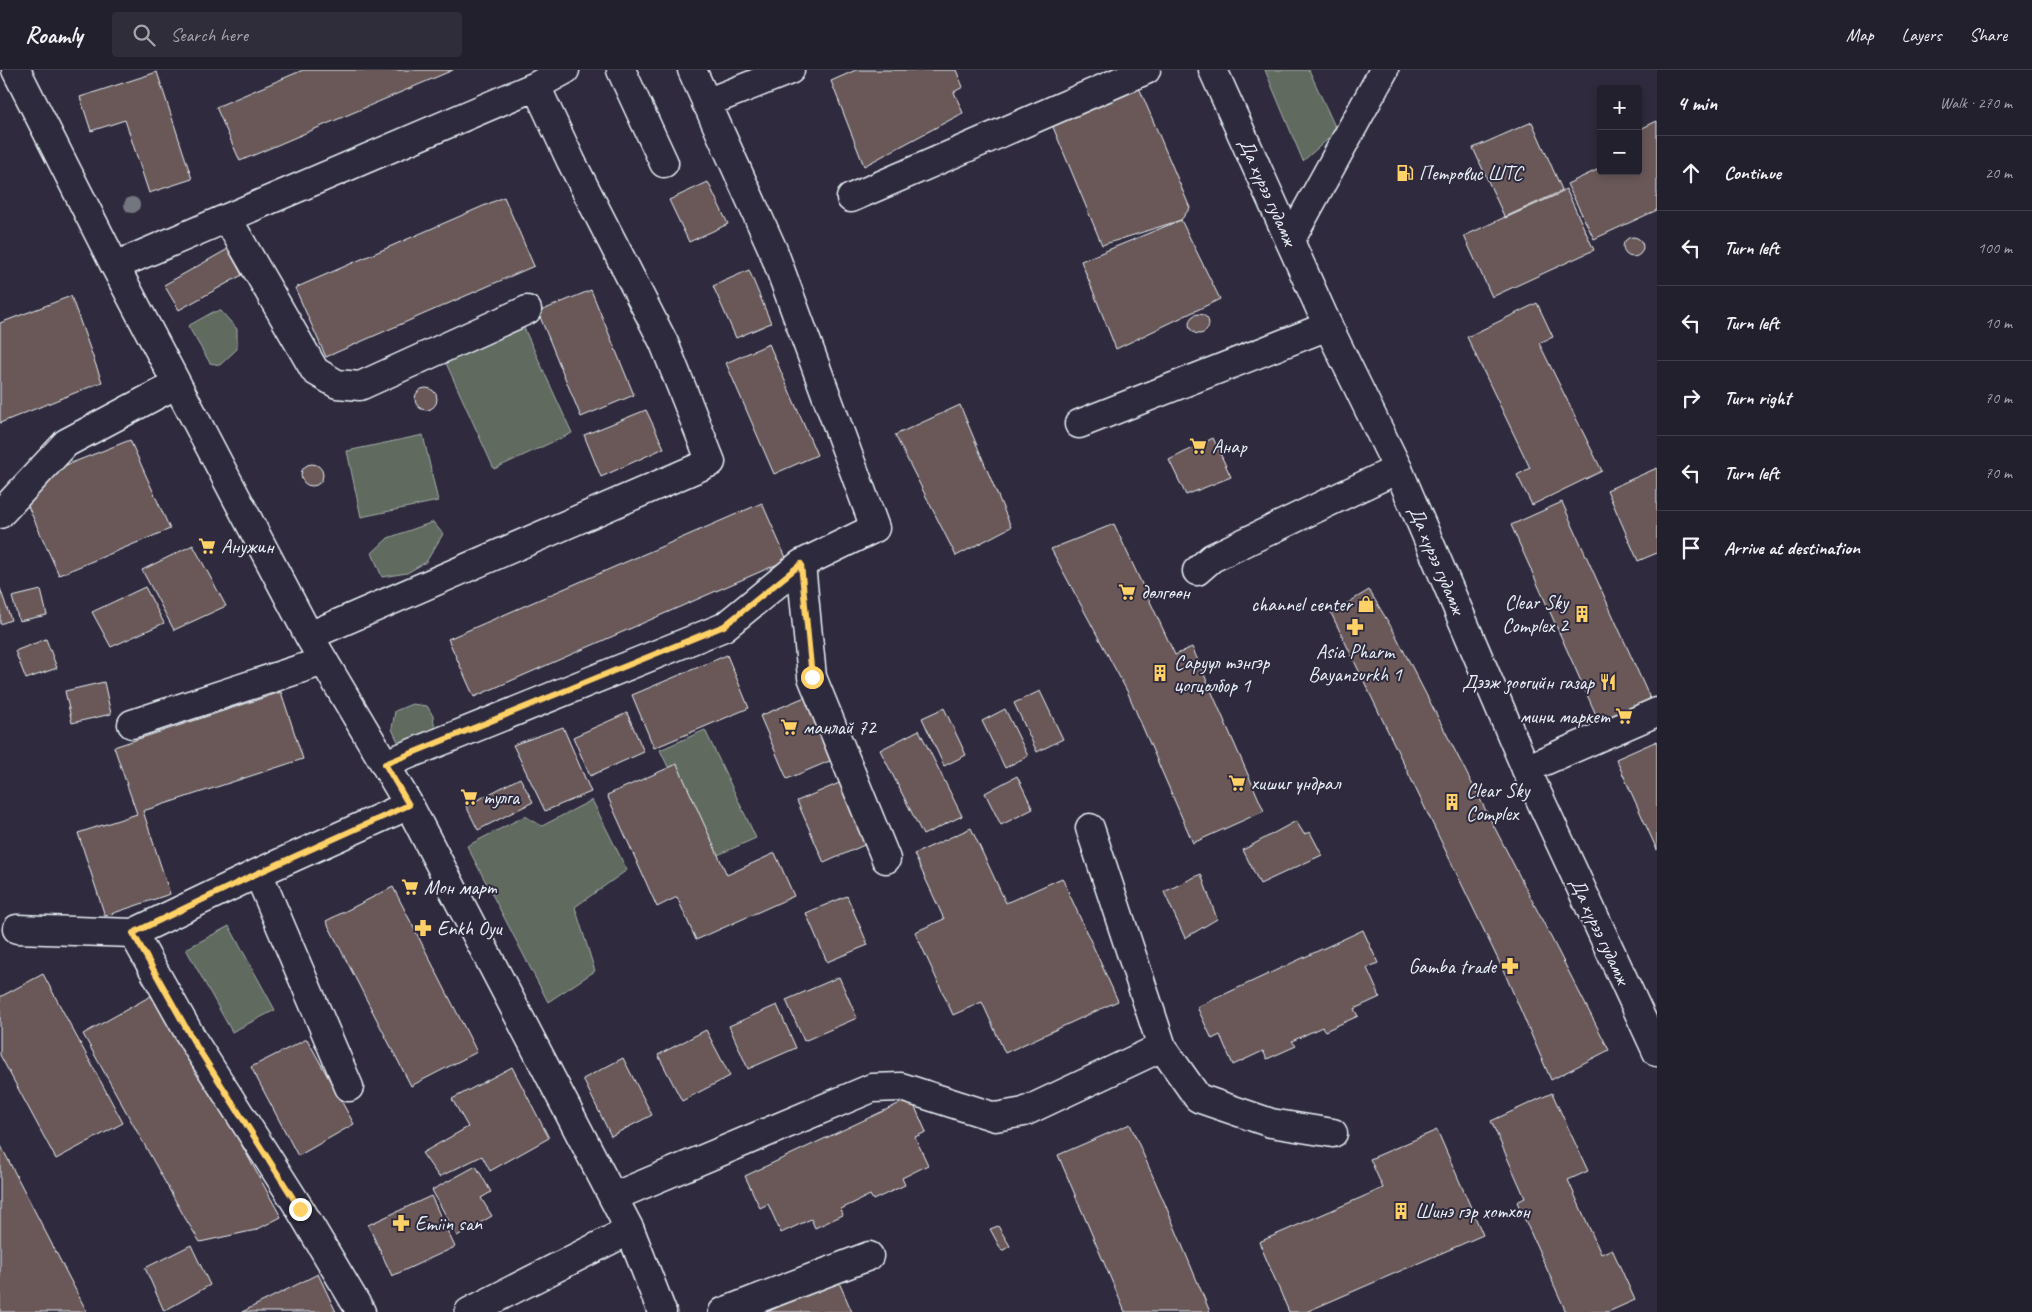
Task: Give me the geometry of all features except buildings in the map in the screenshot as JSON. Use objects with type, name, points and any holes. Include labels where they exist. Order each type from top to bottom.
[{"type":"street","points":[[115,266],[536,86],[565,70]]},
{"type":"street","points":[[621,70],[664,163]]},
{"type":"street","points":[[385,764],[724,626],[801,564],[875,528],[773,250],[692,70]]},
{"type":"street","points":[[706,103],[790,70]]},
{"type":"street","points":[[851,198],[1146,70]]},
{"type":"street","name":"Да хүрээ гудамж","points":[[1213,70],[1328,326],[1398,469],[1526,768],[1657,1052]]},
{"type":"street","points":[[1290,241],[1384,70]]},
{"type":"street","points":[[15,74],[310,636],[409,805],[630,1230],[662,1312]]},
{"type":"street","points":[[310,636],[711,462],[664,344],[536,86]]},
{"type":"street","points":[[227,218],[315,370],[336,384],[360,386],[527,310]]},
{"type":"street","points":[[1078,424],[1328,326]]},
{"type":"street","points":[[0,514],[66,443],[177,384]]},
{"type":"street","points":[[1197,571],[1212,558],[1398,469]]},
{"type":"street","points":[[801,564],[812,677],[886,859]]},
{"type":"street","points":[[132,724],[324,661]]},
{"type":"street","points":[[1526,768],[1657,712]]},
{"type":"street","points":[[17,929],[133,933],[258,873],[409,805]]},
{"type":"street","points":[[1090,828],[1162,1047],[1198,1098],[1271,1123],[1333,1133]]},
{"type":"street","points":[[258,873],[348,1087]]},
{"type":"street","points":[[133,933],[194,1042],[300,1209],[361,1312]]},
{"type":"street","points":[[613,1197],[872,1088],[901,1087],[995,1117],[1024,1112],[1162,1047]]},
{"type":"street","points":[[469,1312],[630,1230]]},
{"type":"street","points":[[723,1312],[869,1256]]},
{"type":"green space","points":[[1265,70],[1309,70],[1337,131],[1303,161]]},
{"type":"green space","points":[[221,311],[237,329],[237,349],[220,365],[210,363],[188,326],[213,312]]},
{"type":"green space","points":[[519,317],[572,433],[494,469],[441,352]]},
{"type":"green space","points":[[423,435],[438,501],[361,517],[347,451]]},
{"type":"green space","points":[[433,522],[443,534],[426,562],[407,573],[382,577],[372,553],[388,538]]},
{"type":"green space","points":[[412,704],[427,706],[433,716],[436,737],[399,744],[392,729],[395,711]]},
{"type":"green space","points":[[705,730],[756,838],[711,858],[660,750]]},
{"type":"green space","points":[[592,800],[627,870],[575,907],[595,971],[548,1002],[467,846],[525,816],[542,826]]},
{"type":"green space","points":[[229,926],[275,1010],[232,1032],[186,949]]},
{"type":"place","name":"Петровис ШТС","points":[[1405,173]]},
{"type":"place","name":"Анар","points":[[1198,446]]},
{"type":"place","name":"Анужин","points":[[207,546]]},
{"type":"place","name":"дөлгөөн","points":[[1127,592]]},
{"type":"place","name":"channel center","points":[[1366,604]]},
{"type":"place","name":"Clear Sky Complex 2","points":[[1582,614]]},
{"type":"place","name":"Asia Pharm Bayanzurkh 1","points":[[1355,627]]},
{"type":"place","name":"Саруул тэнгэр цогцолбор 1","points":[[1160,673]]},
{"type":"place","name":"Дээж зоогийн газар","points":[[1608,682]]},
{"type":"place","name":"мини маркет","points":[[1624,716]]},
{"type":"place","name":"манлай 72","points":[[789,727]]},
{"type":"place","name":"хишиг ундрал","points":[[1237,783]]},
{"type":"place","name":"тулга","points":[[469,797]]},
{"type":"place","name":"Clear Sky Complex","points":[[1452,802]]},
{"type":"place","name":"Мон март","points":[[410,887]]},
{"type":"place","name":"Enkh Oyu","points":[[423,928]]},
{"type":"place","name":"Gamba trade","points":[[1510,966]]},
{"type":"place","name":"Шинэ гэр хотхон","points":[[1401,1211]]},
{"type":"place","name":"Emiin san","points":[[401,1223]]},
{"type":"route","points":[[300,1209],[194,1042],[133,933],[258,873],[409,805],[385,764],[724,626],[801,564],[812,677]]}]
